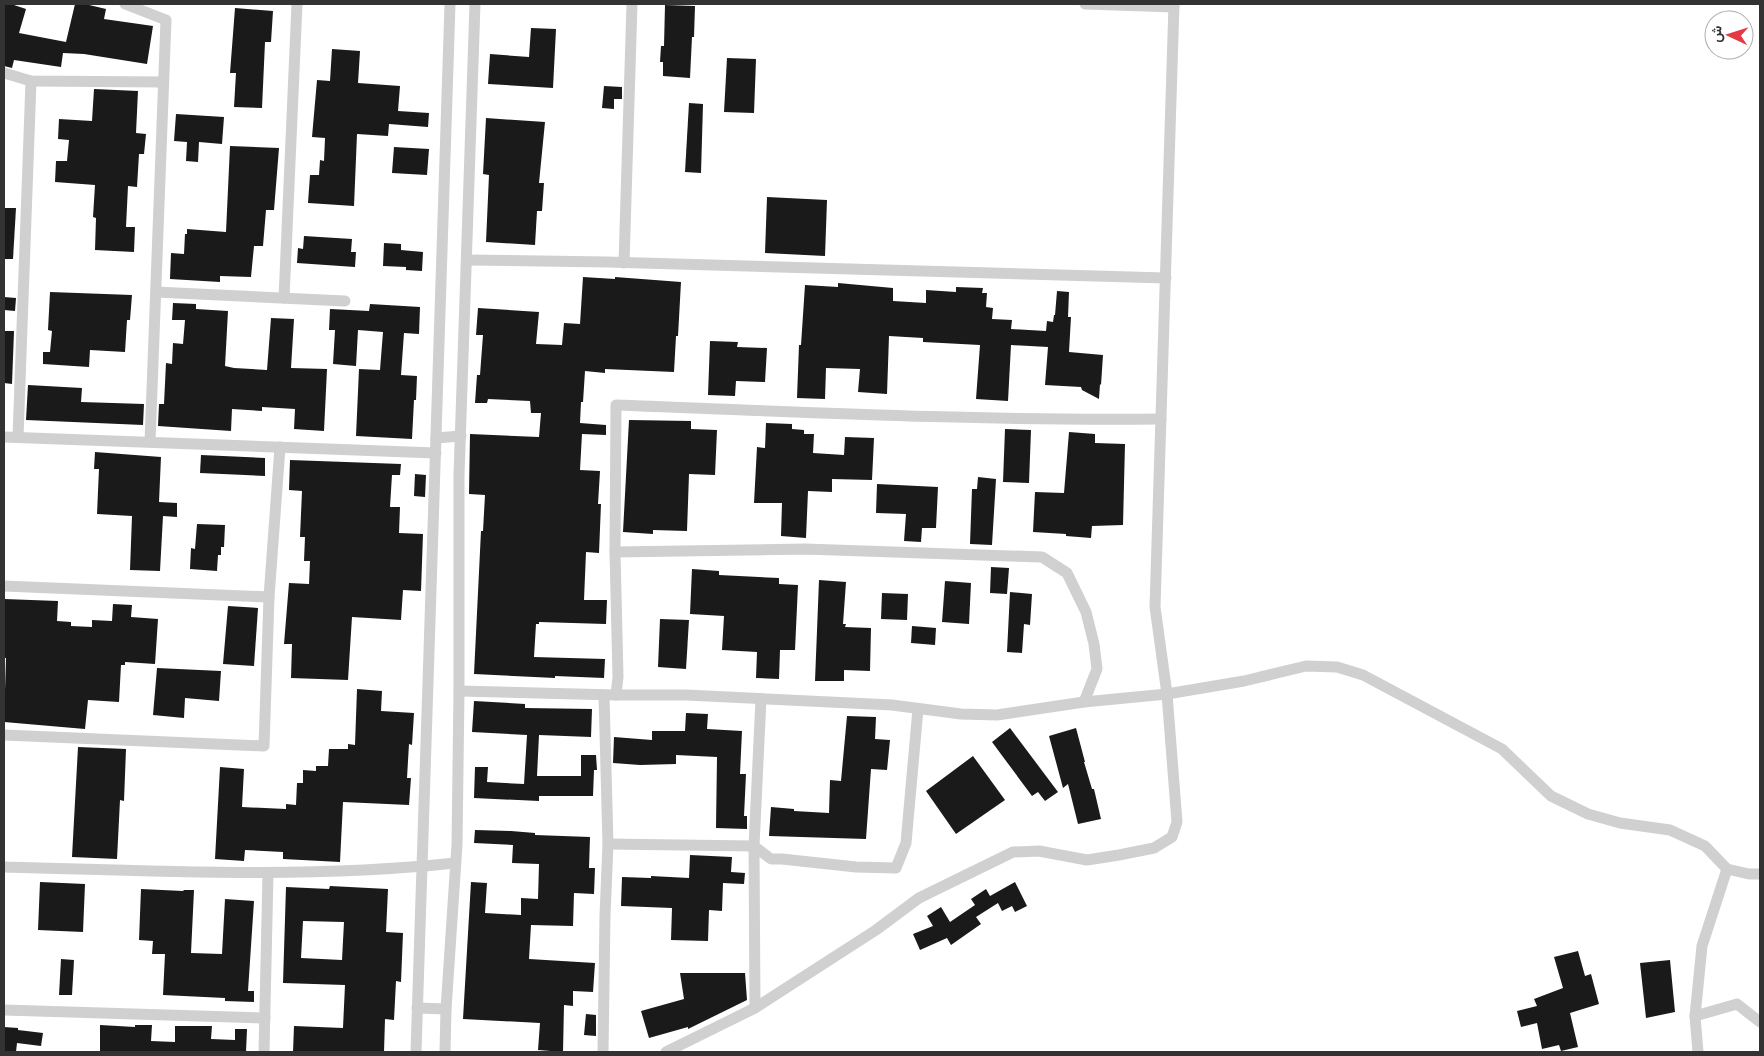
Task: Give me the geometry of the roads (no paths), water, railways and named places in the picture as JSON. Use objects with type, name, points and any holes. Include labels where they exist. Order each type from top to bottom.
[{"type":"street","points":[[125,4],[166,20],[150,442]]},
{"type":"street","points":[[284,298],[297,4]]},
{"type":"street","points":[[416,1052],[450,4]]},
{"type":"street","points":[[445,1052],[457,844],[460,691],[459,475],[475,4]]},
{"type":"street","points":[[624,263],[632,4]]},
{"type":"street","points":[[666,1052],[755,1008],[876,930],[920,898],[1013,852],[1039,851],[1087,860],[1154,848],[1172,837],[1178,822],[1167,694],[1155,606],[1174,5],[1086,4]]},
{"type":"street","points":[[4,74],[31,80],[163,82]]},
{"type":"street","points":[[18,437],[31,80]]},
{"type":"street","points":[[466,260],[1166,278]]},
{"type":"street","points":[[156,292],[345,301]]},
{"type":"street","points":[[604,1052],[610,695],[618,677],[615,552],[616,406],[958,417],[1087,420],[1161,419]]},
{"type":"street","points":[[4,436],[436,453]]},
{"type":"street","points":[[436,438],[461,436]]},
{"type":"street","points":[[4,735],[264,746],[270,597],[280,447]]},
{"type":"street","points":[[615,552],[805,549],[1042,557],[1067,573],[1086,612],[1094,644],[1097,669],[1084,702]]},
{"type":"street","points":[[4,586],[270,597]]},
{"type":"street","points":[[460,691],[686,695],[892,705],[961,714],[997,715],[1084,702],[1167,694],[1244,681],[1306,666],[1338,667],[1363,675],[1502,749],[1551,796],[1588,814],[1620,823],[1670,830],[1705,846],[1728,869],[1750,874],[1760,874]]},
{"type":"street","points":[[755,1008],[754,846],[761,699]]},
{"type":"street","points":[[608,844],[754,846],[771,859],[856,867],[896,868],[906,844],[918,709]]},
{"type":"street","points":[[4,867],[268,874],[422,867],[455,863]]},
{"type":"street","points":[[1698,1052],[1695,1016],[1702,946],[1728,869]]},
{"type":"street","points":[[264,1052],[268,874]]},
{"type":"street","points":[[1695,1016],[1737,1004],[1760,1022]]},
{"type":"street","points":[[417,1008],[446,1009]]},
{"type":"street","points":[[4,1010],[265,1018]]}]
